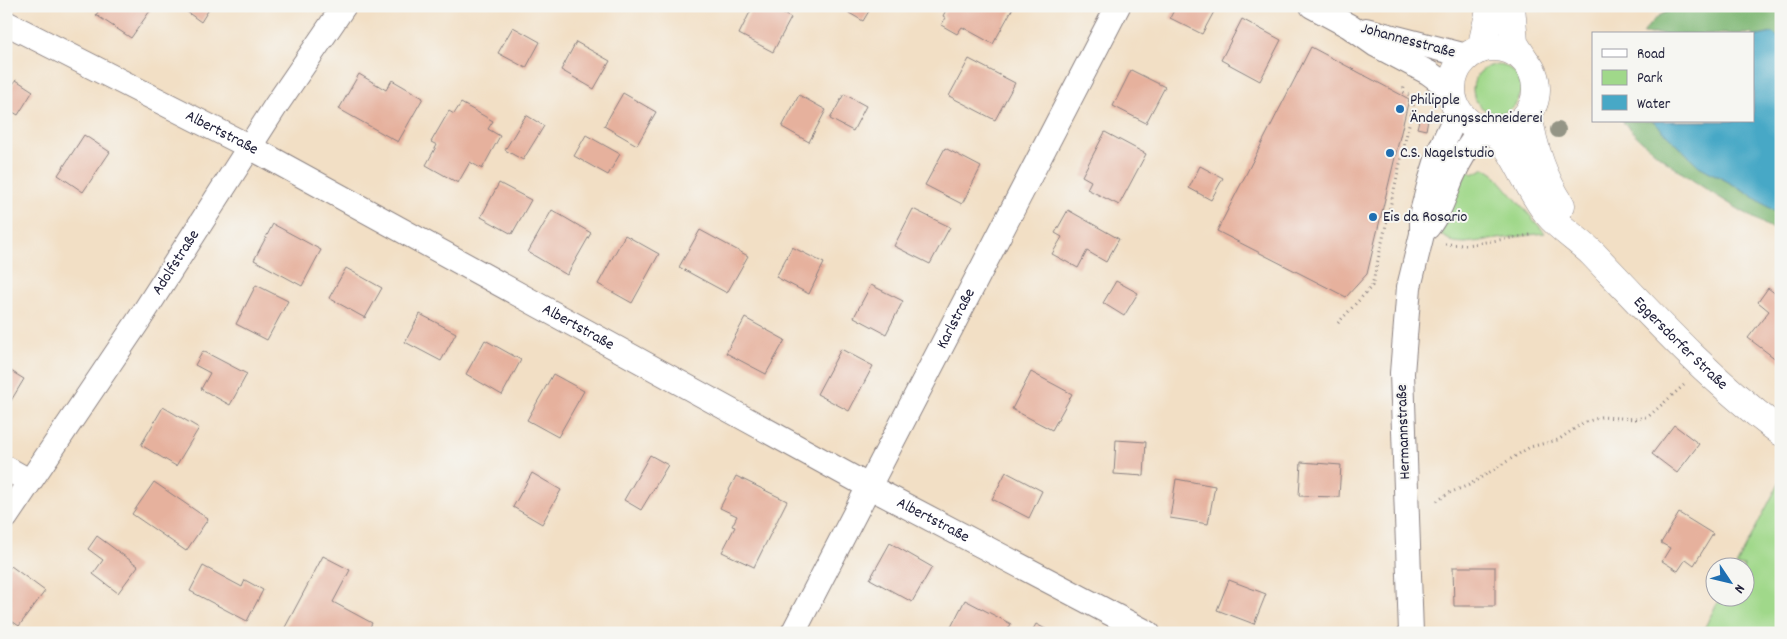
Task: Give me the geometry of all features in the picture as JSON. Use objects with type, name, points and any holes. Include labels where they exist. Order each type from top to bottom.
[{"type":"street","name":"Adolfstraße","points":[[6,517],[139,320],[344,6]]},
{"type":"street","name":"Karlstraße","points":[[793,633],[1118,6]]},
{"type":"street","name":"Johannesstraße","points":[[1312,6],[1349,26],[1376,45],[1423,69],[1449,107]]},
{"type":"street","points":[[1491,6],[1474,53],[1456,71],[1449,107],[1470,124],[1488,130],[1513,126],[1528,114],[1536,96],[1536,85],[1530,67],[1514,43],[1511,6]]},
{"type":"street","name":"Albertstraße","points":[[6,23],[250,148],[868,486],[1148,633]]},
{"type":"street","name":"Johannesstraße","points":[[1349,26],[1474,53]]},
{"type":"street","points":[[1474,53],[1499,47],[1508,49],[1524,59]]},
{"type":"street","name":"Hermannstraße","points":[[1411,633],[1402,374],[1409,287],[1422,237],[1422,212],[1440,150],[1449,107]]},
{"type":"street","name":"Eggersdorfer Straße","points":[[1528,114],[1531,134],[1540,164],[1554,194],[1575,225],[1586,247]]},
{"type":"street","name":"Hermannstraße","points":[[1422,237],[1436,216],[1460,160],[1470,143],[1488,130]]},
{"type":"street","name":"Eggersdorfer Straße","points":[[1488,130],[1515,156],[1532,191],[1548,215],[1586,247],[1694,359],[1754,412],[1781,432]]},
{"type":"street","points":[[6,468],[29,481]]},
{"type":"path","points":[[1338,323],[1372,286],[1415,98],[1403,92],[1405,83]]},
{"type":"path","points":[[1412,112],[1449,107]]},
{"type":"path","points":[[1422,237],[1438,244],[1466,245],[1540,233]]},
{"type":"path","points":[[1437,501],[1449,493],[1469,485],[1530,448],[1558,440],[1583,423],[1601,417],[1636,419],[1649,416],[1685,384]]},
{"type":"green space","points":[[1688,6],[1781,6],[1781,40],[1773,33],[1754,37],[1754,32],[1644,32],[1652,22],[1662,14]]},
{"type":"green space","points":[[1492,65],[1502,65],[1511,69],[1517,75],[1520,80],[1520,98],[1511,109],[1502,113],[1492,113],[1483,109],[1477,103],[1473,94],[1473,84],[1477,75],[1483,69]]},
{"type":"green space","points":[[1623,122],[1654,122],[1699,166],[1745,191],[1781,216],[1781,234],[1697,183],[1639,138]]},
{"type":"green space","points":[[1485,168],[1494,174],[1545,233],[1465,243],[1453,242],[1441,235],[1451,204],[1468,170],[1473,174]]},
{"type":"green space","points":[[1781,479],[1781,633],[1702,633],[1716,606],[1754,606],[1754,556],[1741,556]]},
{"type":"water","points":[[1773,33],[1781,40],[1781,216],[1745,191],[1699,166],[1654,122],[1754,122],[1754,37]]},
{"type":"building","points":[[102,6],[149,6],[152,8],[131,38],[96,15]]},
{"type":"building","points":[[179,6],[211,6],[201,22]]},
{"type":"building","points":[[753,6],[769,6],[791,18],[773,52],[739,34]]},
{"type":"building","points":[[837,6],[872,6],[863,21]]},
{"type":"building","points":[[948,6],[971,8],[1014,6],[993,44],[962,27],[957,34],[941,25],[946,18],[943,16]]},
{"type":"building","points":[[1176,6],[1217,6],[1202,34],[1170,18]]},
{"type":"building","points":[[1242,19],[1281,40],[1260,81],[1221,60]]},
{"type":"building","points":[[513,27],[540,42],[526,68],[498,53]]},
{"type":"building","points":[[576,42],[610,61],[594,89],[561,70]]},
{"type":"building","points":[[1311,47],[1409,99],[1367,274],[1346,297],[1217,231]]},
{"type":"building","points":[[969,59],[1015,83],[995,120],[949,96]]},
{"type":"building","points":[[1131,70],[1165,87],[1146,123],[1113,106]]},
{"type":"building","points":[[359,74],[386,90],[392,80],[423,98],[398,142],[339,109]]},
{"type":"building","points":[[16,80],[33,91],[18,115],[6,108],[6,94]]},
{"type":"building","points":[[623,93],[656,112],[637,145],[604,126]]},
{"type":"building","points":[[844,94],[866,106],[853,131],[830,119]]},
{"type":"building","points":[[799,95],[826,110],[809,142],[782,127]]},
{"type":"building","points":[[461,103],[493,121],[488,129],[500,136],[482,169],[470,162],[458,183],[426,165],[437,145],[431,142],[449,111],[454,114]]},
{"type":"building","points":[[526,115],[544,126],[523,160],[505,150]]},
{"type":"building","points":[[1420,117],[1428,119],[1426,130],[1417,128]]},
{"type":"building","points":[[1105,132],[1146,154],[1119,205],[1087,189],[1091,181],[1082,176]]},
{"type":"building","points":[[84,135],[110,152],[83,192],[58,175]]},
{"type":"building","points":[[586,135],[620,154],[608,175],[574,156]]},
{"type":"building","points":[[945,148],[981,167],[962,204],[925,185]]},
{"type":"building","points":[[1200,166],[1223,178],[1211,200],[1189,188]]},
{"type":"building","points":[[499,183],[531,200],[512,234],[481,217]]},
{"type":"building","points":[[913,209],[950,227],[930,264],[894,246]]},
{"type":"building","points":[[552,210],[591,233],[567,275],[528,252]]},
{"type":"building","points":[[1068,210],[1119,239],[1106,262],[1087,251],[1078,268],[1052,254],[1062,237],[1055,233]]},
{"type":"building","points":[[273,224],[321,250],[302,286],[254,260]]},
{"type":"building","points":[[700,230],[748,256],[727,293],[679,267]]},
{"type":"building","points":[[625,235],[659,254],[632,303],[598,284]]},
{"type":"building","points":[[792,247],[824,263],[809,294],[776,277]]},
{"type":"building","points":[[346,268],[382,288],[365,318],[329,298]]},
{"type":"building","points":[[1116,281],[1138,293],[1124,316],[1103,303]]},
{"type":"building","points":[[256,285],[288,301],[267,340],[236,324]]},
{"type":"building","points":[[871,285],[903,301],[886,334],[854,317]]},
{"type":"building","points":[[1768,288],[1777,295],[1781,291],[1781,363],[1748,338],[1769,311],[1758,302]]},
{"type":"building","points":[[420,314],[456,333],[441,361],[405,342]]},
{"type":"building","points":[[745,318],[785,340],[766,374],[726,353]]},
{"type":"building","points":[[485,340],[521,360],[502,395],[466,374]]},
{"type":"building","points":[[841,349],[873,366],[849,411],[817,394]]},
{"type":"building","points":[[203,351],[247,374],[230,405],[201,389],[210,373],[195,365]]},
{"type":"building","points":[[6,368],[24,379],[6,409]]},
{"type":"building","points":[[1031,372],[1072,394],[1052,430],[1012,409]]},
{"type":"building","points":[[553,374],[584,391],[558,437],[527,420]]},
{"type":"building","points":[[163,407],[199,428],[176,466],[141,445]]},
{"type":"building","points":[[1674,425],[1699,444],[1677,473],[1652,454]]},
{"type":"building","points":[[1116,440],[1146,442],[1144,476],[1114,474]]},
{"type":"building","points":[[650,455],[668,465],[641,510],[624,500]]},
{"type":"building","points":[[1301,462],[1341,465],[1339,497],[1299,496]]},
{"type":"building","points":[[1006,472],[1042,491],[1029,518],[992,499]]},
{"type":"building","points":[[532,473],[561,490],[542,524],[513,507]]},
{"type":"building","points":[[736,476],[787,501],[754,567],[722,552],[735,527],[732,526],[737,516],[720,508]]},
{"type":"building","points":[[1176,479],[1215,486],[1208,524],[1170,518]]},
{"type":"building","points":[[154,482],[208,519],[186,551],[132,514]]},
{"type":"building","points":[[1679,513],[1713,534],[1694,565],[1686,559],[1678,571],[1662,561],[1670,548],[1661,543]]},
{"type":"building","points":[[97,536],[138,566],[118,593],[93,574],[103,560],[88,549]]},
{"type":"building","points":[[890,543],[932,567],[912,602],[870,579]]},
{"type":"building","points":[[323,556],[350,570],[333,602],[372,623],[367,633],[282,633]]},
{"type":"building","points":[[11,566],[45,591],[19,626],[6,617],[6,572]]},
{"type":"building","points":[[203,566],[242,587],[245,580],[263,590],[247,621],[190,591]]},
{"type":"building","points":[[1453,567],[1495,567],[1495,606],[1454,606]]},
{"type":"building","points":[[1229,580],[1266,594],[1254,624],[1217,610]]},
{"type":"building","points":[[965,600],[1011,624],[1006,633],[948,633]]},
{"type":"building","points":[[1036,624],[1053,633],[1031,633]]},
{"type":"place","name":"Philipple Änderungsschneiderei","points":[[1400,109]]},
{"type":"place","name":"C.S. Nagelstudio","points":[[1390,153]]},
{"type":"place","name":"Eis da Rosario","points":[[1373,217]]}]
